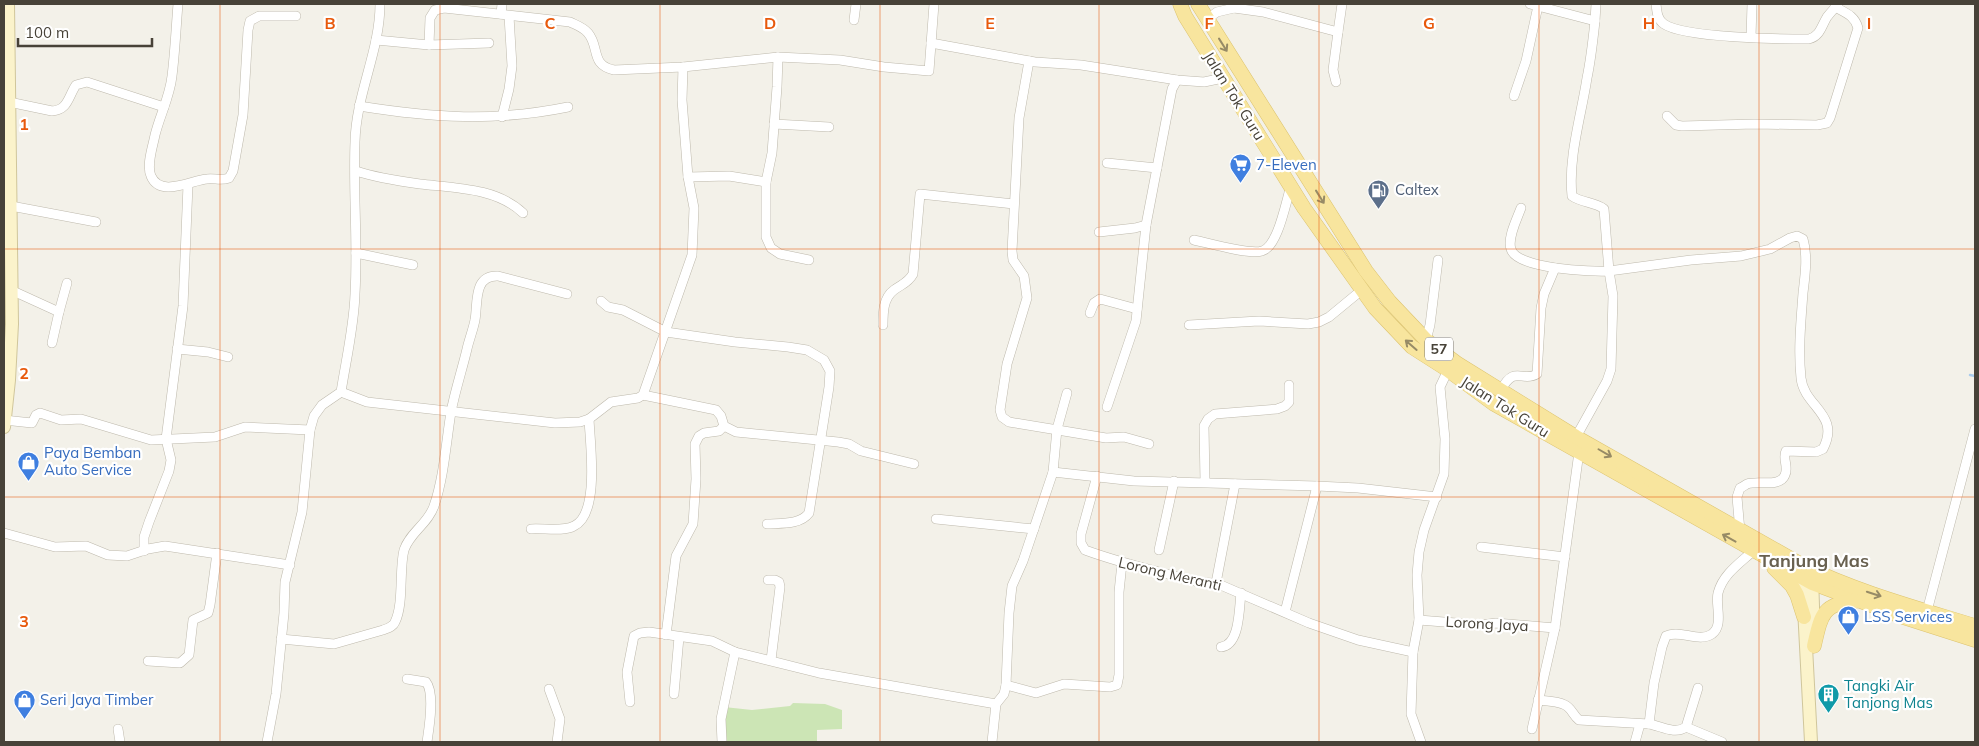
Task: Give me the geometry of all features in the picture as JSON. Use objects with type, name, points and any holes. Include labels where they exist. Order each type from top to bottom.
[{"type":"main road","points":[[4,427],[11,352],[13,291],[8,251],[11,206],[8,4]]},
{"type":"main road","name":"Jalan Tok Guru","points":[[1180,4],[1185,16],[1304,208],[1376,308],[1412,347],[1448,370],[1494,404],[1772,562],[1975,626]]},
{"type":"main road","name":"Jalan Tok Guru","points":[[1198,4],[1366,271],[1390,302],[1426,340],[1458,364],[1576,437],[1740,531],[1807,574],[1859,601],[1975,640]]},
{"type":"main road","points":[[1273,158],[1288,147]]},
{"type":"main road","points":[[1772,562],[1774,568],[1798,595],[1804,617]]},
{"type":"main road","points":[[1807,574],[1804,617],[1811,742]]},
{"type":"main road","points":[[1807,574],[1814,646],[1818,742]]},
{"type":"main road","points":[[1814,646],[1821,622],[1830,607],[1837,603],[1859,601]]},
{"type":"street","points":[[178,4],[172,78],[152,150],[150,167],[150,176],[156,183],[165,186],[188,185],[208,179],[222,180],[229,178],[234,171],[243,115],[250,21],[259,16],[296,16]]},
{"type":"street","points":[[267,742],[274,712],[285,582],[302,512],[310,430],[314,416],[322,405],[341,392],[355,296],[355,141],[359,106],[376,40],[380,4]]},
{"type":"street","points":[[502,4],[512,66],[509,90],[502,117]]},
{"type":"street","points":[[854,20],[856,4]]},
{"type":"street","points":[[429,45],[430,18],[435,10],[444,8],[570,22],[588,33],[600,63],[606,68],[614,70],[683,67],[778,57],[840,60],[929,71],[934,4]]},
{"type":"street","points":[[1336,82],[1333,70],[1342,4]]},
{"type":"street","points":[[1576,437],[1607,381],[1611,369],[1613,296],[1604,209],[1600,206],[1579,201],[1572,196],[1571,187],[1575,144],[1588,77],[1596,4]]},
{"type":"street","points":[[1656,4],[1658,18],[1663,24],[1671,28],[1708,34],[1809,40],[1815,37],[1828,15],[1837,5],[1856,21],[1858,28],[1827,123],[1817,125],[1682,126],[1676,125],[1667,116]]},
{"type":"street","points":[[1751,37],[1752,4]]},
{"type":"street","points":[[1514,96],[1526,61],[1534,5],[1595,20]]},
{"type":"street","points":[[1207,20],[1217,12],[1235,6],[1338,32]]},
{"type":"street","points":[[376,40],[429,45],[489,43]]},
{"type":"street","points":[[931,44],[1029,61],[1081,65],[1177,80],[1204,82],[1223,78]]},
{"type":"street","points":[[778,57],[772,153],[766,182],[766,237],[772,248],[780,254],[809,260]]},
{"type":"street","points":[[1029,61],[1019,118],[1012,251],[1013,260],[1024,276],[1027,298],[1007,364],[1000,410],[1002,417],[1009,422],[1035,427],[1106,438],[1124,437],[1149,444]]},
{"type":"street","points":[[341,392],[367,402],[555,423],[580,422],[590,419],[611,402],[638,398],[643,395],[692,255],[694,208],[688,177],[682,100],[683,67]]},
{"type":"street","points":[[1107,408],[1136,321],[1146,225],[1172,89],[1177,80]]},
{"type":"street","points":[[8,98],[52,111],[59,110],[66,106],[76,85],[87,82],[164,107]]},
{"type":"street","points":[[359,106],[412,115],[448,118],[536,114],[568,107]]},
{"type":"street","points":[[774,124],[829,127]]},
{"type":"street","points":[[1107,163],[1157,168]]},
{"type":"street","points":[[356,171],[380,178],[465,189],[499,197],[515,205],[523,213]]},
{"type":"street","points":[[688,177],[728,176],[766,182]]},
{"type":"street","points":[[144,551],[144,538],[169,471],[171,460],[166,439],[183,306],[188,185]]},
{"type":"street","points":[[1194,240],[1252,252],[1262,251],[1269,247],[1275,238],[1291,186]]},
{"type":"street","points":[[883,325],[885,303],[889,295],[909,281],[913,274],[920,194],[1014,204]]},
{"type":"street","points":[[11,206],[96,222]]},
{"type":"street","points":[[1521,208],[1510,241],[1510,250],[1515,256],[1534,264],[1555,268],[1598,272],[1691,260],[1741,256],[1770,249],[1797,236],[1803,239],[1805,247],[1800,330],[1800,376],[1802,387],[1807,397],[1826,419],[1826,443],[1823,449],[1816,452],[1786,451],[1784,454],[1786,471],[1784,477],[1778,482],[1747,484],[1740,488],[1738,497],[1740,531]]},
{"type":"street","points":[[1099,232],[1146,225]]},
{"type":"street","points":[[356,253],[413,265]]},
{"type":"street","points":[[1426,340],[1430,325],[1438,260]]},
{"type":"street","points":[[1501,390],[1511,376],[1517,374],[1532,376],[1537,374],[1541,308],[1544,294],[1555,268]]},
{"type":"street","points":[[281,639],[334,644],[390,628],[395,622],[400,601],[404,551],[411,536],[434,507],[446,452],[451,411],[475,319],[477,294],[481,283],[487,278],[498,276],[567,294]]},
{"type":"street","points":[[52,343],[67,283]]},
{"type":"street","points":[[1189,325],[1259,321],[1308,324],[1319,322],[1329,317],[1364,289]]},
{"type":"street","points":[[13,291],[59,312]]},
{"type":"street","points":[[1090,313],[1094,303],[1100,299],[1137,309]]},
{"type":"street","points":[[601,301],[608,307],[623,310],[666,332],[807,350],[824,360],[830,371],[827,405],[809,513],[804,519],[794,522],[767,524]]},
{"type":"street","points":[[177,349],[208,352],[228,357]]},
{"type":"street","points":[[1421,742],[1411,714],[1413,652],[1419,620],[1417,575],[1419,552],[1424,530],[1444,474],[1446,459],[1440,388],[1448,370]]},
{"type":"street","points":[[1205,482],[1204,426],[1208,419],[1215,414],[1277,409],[1289,402],[1289,385]]},
{"type":"street","points":[[992,742],[996,704],[1004,694],[1006,685],[1008,613],[1012,586],[1053,472],[1057,429],[1067,393]]},
{"type":"street","points":[[643,395],[716,410],[722,416],[724,426]]},
{"type":"street","points":[[4,420],[32,423],[36,415],[40,413],[61,420],[81,419],[151,440],[215,437],[245,427],[310,430]]},
{"type":"street","points":[[531,529],[566,528],[574,526],[583,519],[590,503],[592,473],[590,419]]},
{"type":"street","points":[[724,426],[736,432],[784,438],[820,439],[849,444],[861,451],[914,464]]},
{"type":"street","points":[[666,635],[676,556],[693,524],[696,479],[695,444],[699,436],[704,433],[719,431],[724,426]]},
{"type":"street","points":[[1927,611],[1975,429]]},
{"type":"street","points":[[1532,729],[1554,628],[1579,452]]},
{"type":"street","points":[[1053,472],[1134,481],[1358,488],[1437,497]]},
{"type":"street","name":"Lorong Meranti","points":[[1096,476],[1081,534],[1081,543],[1085,550],[1122,563],[1188,580],[1216,583],[1358,640],[1413,652]]},
{"type":"street","points":[[1159,550],[1174,482]]},
{"type":"street","points":[[1216,583],[1235,484]]},
{"type":"street","points":[[1285,612],[1316,486]]},
{"type":"street","points":[[936,519],[1034,529]]},
{"type":"street","points":[[4,533],[54,547],[86,546],[108,555],[127,556],[165,546],[290,564]]},
{"type":"street","points":[[1481,547],[1565,557]]},
{"type":"street","points":[[1635,742],[1645,724],[1666,636],[1672,634],[1709,636],[1714,633],[1718,624],[1718,592],[1729,572],[1753,551]]},
{"type":"street","points":[[148,661],[180,663],[189,655],[193,620],[208,613],[217,553]]},
{"type":"street","points":[[1006,685],[1036,693],[1064,684],[1110,688],[1117,685],[1119,676],[1119,592],[1122,563]]},
{"type":"street","points":[[768,580],[779,582],[780,587],[770,660]]},
{"type":"street","points":[[1220,646],[1227,646],[1235,632],[1241,593]]},
{"type":"street","name":"Lorong Jaya","points":[[1419,620],[1481,625],[1496,623],[1554,628]]},
{"type":"street","points":[[630,702],[627,672],[634,636],[648,632],[712,641],[735,652],[819,673],[996,704]]},
{"type":"street","points":[[674,694],[679,637]]},
{"type":"street","points":[[722,742],[721,720],[735,652]]},
{"type":"street","points":[[407,679],[423,680],[429,686],[430,724],[427,742]]},
{"type":"street","points":[[1686,727],[1698,688]]},
{"type":"street","points":[[549,689],[560,719],[557,742]]},
{"type":"street","points":[[1538,700],[1566,705],[1571,709],[1573,716],[1579,720],[1645,724],[1676,731],[1686,727],[1722,742]]},
{"type":"street","points":[[118,729],[120,742]]},
{"type":"green space","points":[[793,703],[825,704],[842,710],[842,729],[817,730],[817,742],[726,742],[724,707],[752,710],[790,706]]},
{"type":"waterway","points":[[1970,375],[1975,376]]},
{"type":"place","name":"7-Eleven","points":[[1240,184]]},
{"type":"place","name":"Caltex","points":[[1379,209]]},
{"type":"place","name":"Paya Bemban Auto Service","points":[[28,481]]},
{"type":"place","name":"LSS Services","points":[[1848,636]]},
{"type":"place","name":"Tangki Air Tanjong Mas","points":[[1828,714]]},
{"type":"place","name":"Seri Jaya Timber","points":[[24,719]]},
{"type":"district","name":"Tanjung Mas","points":[[1814,561]]}]
